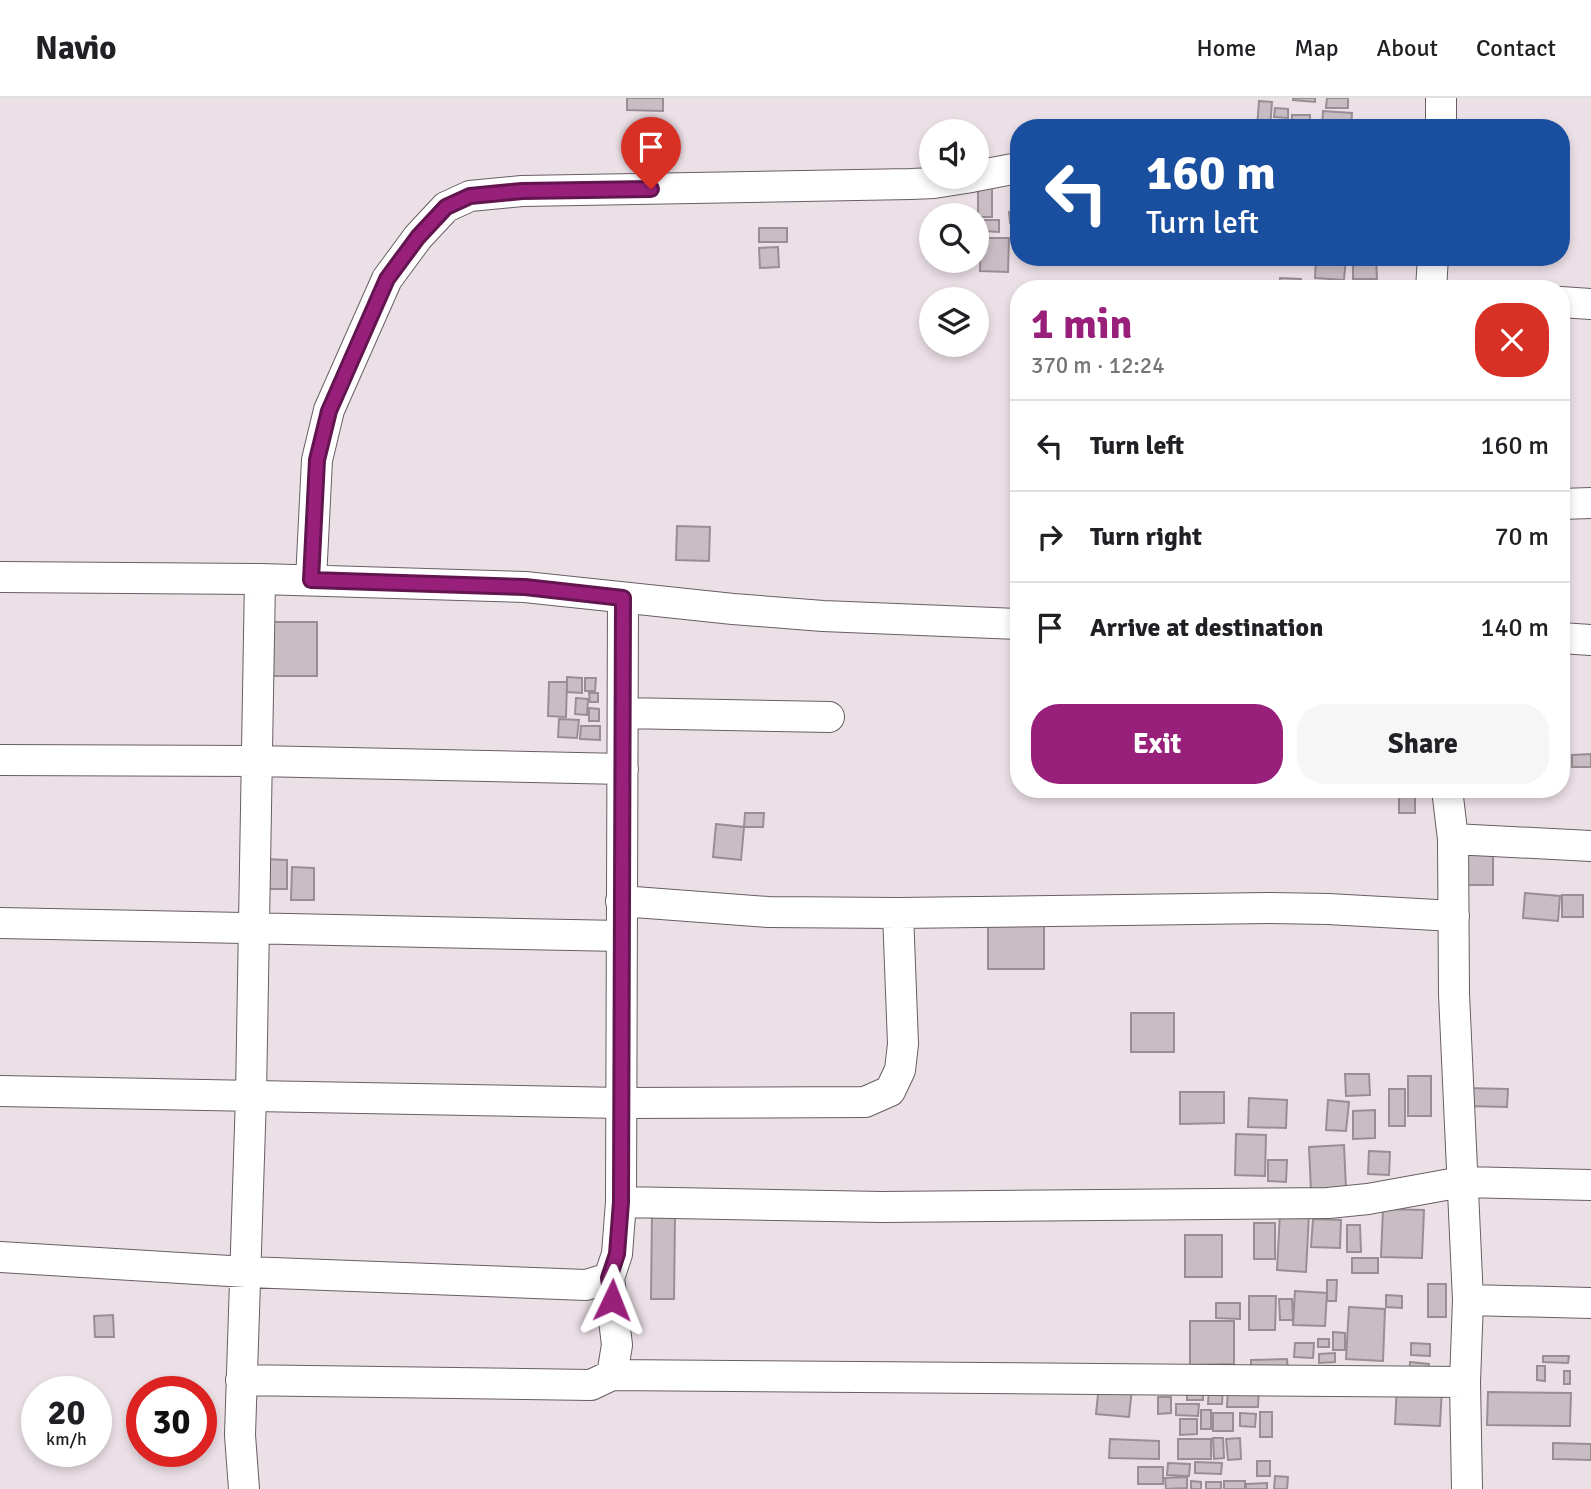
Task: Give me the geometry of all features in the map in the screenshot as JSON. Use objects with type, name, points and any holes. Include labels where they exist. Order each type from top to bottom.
[{"type":"street","points":[[1441,98],[1441,119]]},
{"type":"street","points":[[989,173],[1010,169]]},
{"type":"street","points":[[311,580],[317,460],[329,411],[387,279],[418,237],[446,207],[470,196],[522,191],[919,184]]},
{"type":"street","points":[[1570,303],[1591,304]]},
{"type":"street","points":[[1570,504],[1591,503]]},
{"type":"street","points":[[0,577],[260,579],[525,587],[823,616],[1010,624]]},
{"type":"street","points":[[244,1489],[240,1435],[251,1096],[260,579]]},
{"type":"street","points":[[612,1375],[617,1345],[609,1278],[617,1254],[621,1202],[623,598]]},
{"type":"street","points":[[1570,639],[1591,640]]},
{"type":"street","points":[[623,713],[829,717]]},
{"type":"street","points":[[0,760],[257,761],[623,769]]},
{"type":"street","points":[[1448,798],[1453,839],[1454,994],[1468,1300],[1465,1382],[1467,1489]]},
{"type":"street","points":[[1453,839],[1591,846]]},
{"type":"street","points":[[621,901],[768,912],[1268,908],[1454,916]]},
{"type":"street","points":[[0,1091],[621,1103],[865,1102],[890,1091],[900,1070],[903,1044],[898,912]]},
{"type":"street","points":[[0,923],[621,936]]},
{"type":"street","points":[[621,1202],[882,1207],[1328,1203],[1368,1199],[1462,1182],[1591,1185]]},
{"type":"street","points":[[0,1256],[246,1272],[586,1285],[609,1278]]},
{"type":"street","points":[[1468,1300],[1591,1303]]},
{"type":"street","points":[[242,1380],[591,1385],[612,1375],[1465,1382]]},
{"type":"building","points":[[627,98],[663,98],[663,111],[627,110]]},
{"type":"building","points":[[1315,98],[1315,102],[1293,100]]},
{"type":"building","points":[[1327,98],[1348,98],[1348,108],[1326,108]]},
{"type":"building","points":[[1259,101],[1272,102],[1271,119],[1258,119]]},
{"type":"building","points":[[1275,108],[1288,109],[1288,118],[1274,117]]},
{"type":"building","points":[[1323,111],[1352,113],[1352,119],[1322,119]]},
{"type":"building","points":[[1292,115],[1310,115],[1310,119],[1292,119]]},
{"type":"building","points":[[989,177],[992,177],[992,217],[989,217],[989,203],[978,203],[978,189],[989,189]]},
{"type":"building","points":[[989,220],[999,220],[999,232],[989,231]]},
{"type":"building","points":[[759,228],[787,228],[787,242],[759,242]]},
{"type":"building","points":[[989,238],[1009,238],[1008,272],[989,271]]},
{"type":"building","points":[[778,247],[779,267],[760,268],[759,248]]},
{"type":"building","points":[[1316,266],[1345,266],[1344,280],[1315,278]]},
{"type":"building","points":[[1353,266],[1376,266],[1377,279],[1353,279]]},
{"type":"building","points":[[1280,278],[1301,279],[1301,280]]},
{"type":"building","points":[[677,526],[710,527],[709,561],[676,560]]},
{"type":"building","points":[[263,622],[317,622],[317,676],[263,676]]},
{"type":"building","points":[[567,677],[582,678],[582,693],[567,692]]},
{"type":"building","points":[[585,678],[596,678],[595,691],[585,691]]},
{"type":"building","points":[[549,682],[567,682],[566,717],[548,716]]},
{"type":"building","points":[[589,693],[598,693],[598,702],[590,702]]},
{"type":"building","points":[[576,698],[588,699],[587,715],[575,714]]},
{"type":"building","points":[[589,708],[599,709],[599,721],[589,721]]},
{"type":"building","points":[[559,719],[579,720],[577,738],[558,737]]},
{"type":"building","points":[[581,726],[600,726],[600,740],[580,739]]},
{"type":"building","points":[[1591,754],[1591,767],[1572,767],[1572,755]]},
{"type":"building","points":[[1399,798],[1415,798],[1415,813],[1399,813]]},
{"type":"building","points":[[745,813],[764,813],[763,827],[744,827]]},
{"type":"building","points":[[716,824],[744,827],[741,860],[713,857]]},
{"type":"building","points":[[1465,844],[1493,844],[1493,885],[1466,885]]},
{"type":"building","points":[[263,859],[287,860],[287,889],[262,889]]},
{"type":"building","points":[[292,867],[314,868],[314,900],[291,900]]},
{"type":"building","points":[[1525,893],[1560,896],[1558,921],[1523,918]]},
{"type":"building","points":[[1562,895],[1583,895],[1583,917],[1562,917]]},
{"type":"building","points":[[988,913],[1044,913],[1044,969],[988,969]]},
{"type":"building","points":[[1131,1013],[1174,1013],[1174,1052],[1131,1052]]},
{"type":"building","points":[[1345,1074],[1369,1074],[1370,1095],[1346,1096]]},
{"type":"building","points":[[1408,1076],[1431,1076],[1431,1116],[1408,1116]]},
{"type":"building","points":[[1466,1088],[1508,1089],[1507,1107],[1466,1106]]},
{"type":"building","points":[[1389,1089],[1405,1089],[1405,1126],[1389,1126]]},
{"type":"building","points":[[1180,1092],[1224,1092],[1224,1123],[1180,1124]]},
{"type":"building","points":[[1249,1098],[1287,1100],[1286,1128],[1248,1127]]},
{"type":"building","points":[[1328,1100],[1349,1102],[1346,1131],[1326,1130]]},
{"type":"building","points":[[1375,1110],[1375,1138],[1353,1139],[1353,1111]]},
{"type":"building","points":[[1236,1134],[1266,1135],[1265,1176],[1235,1175]]},
{"type":"building","points":[[1344,1145],[1346,1189],[1311,1191],[1309,1147]]},
{"type":"building","points":[[1369,1151],[1390,1152],[1389,1175],[1368,1174]]},
{"type":"building","points":[[1268,1160],[1287,1160],[1286,1182],[1268,1181]]},
{"type":"building","points":[[1383,1209],[1424,1210],[1422,1258],[1381,1257]]},
{"type":"building","points":[[1280,1212],[1309,1214],[1306,1272],[1277,1270]]},
{"type":"building","points":[[652,1214],[675,1215],[674,1299],[651,1299]]},
{"type":"building","points":[[1313,1219],[1341,1220],[1340,1248],[1311,1247]]},
{"type":"building","points":[[1254,1223],[1275,1223],[1275,1259],[1254,1259]]},
{"type":"building","points":[[1347,1225],[1360,1225],[1361,1252],[1347,1252]]},
{"type":"building","points":[[1185,1235],[1222,1235],[1222,1277],[1185,1277]]},
{"type":"building","points":[[1352,1258],[1378,1258],[1378,1273],[1352,1273]]},
{"type":"building","points":[[1327,1280],[1337,1280],[1336,1301],[1327,1301]]},
{"type":"building","points":[[1428,1284],[1446,1284],[1446,1317],[1428,1317]]},
{"type":"building","points":[[1295,1291],[1327,1293],[1325,1326],[1293,1325]]},
{"type":"building","points":[[1386,1295],[1402,1296],[1402,1308],[1386,1307]]},
{"type":"building","points":[[1249,1296],[1276,1296],[1275,1330],[1249,1330]]},
{"type":"building","points":[[1279,1299],[1292,1299],[1293,1320],[1280,1320]]},
{"type":"building","points":[[1216,1303],[1240,1303],[1240,1319],[1216,1318]]},
{"type":"building","points":[[1349,1307],[1385,1309],[1383,1361],[1346,1359]]},
{"type":"building","points":[[113,1315],[114,1337],[95,1337],[94,1316]]},
{"type":"building","points":[[1190,1321],[1234,1321],[1234,1364],[1190,1365]]},
{"type":"building","points":[[1333,1332],[1345,1333],[1345,1350],[1333,1350]]},
{"type":"building","points":[[1318,1339],[1329,1339],[1329,1347],[1318,1347]]},
{"type":"building","points":[[1295,1343],[1314,1343],[1313,1358],[1294,1357]]},
{"type":"building","points":[[1411,1343],[1430,1344],[1430,1356],[1411,1355]]},
{"type":"building","points":[[1335,1353],[1335,1362],[1319,1363],[1319,1354]]},
{"type":"building","points":[[1543,1356],[1569,1356],[1568,1363],[1543,1362]]},
{"type":"building","points":[[1287,1359],[1288,1371],[1251,1372],[1251,1360]]},
{"type":"building","points":[[1410,1362],[1429,1364],[1428,1375],[1409,1374]]},
{"type":"building","points":[[1537,1366],[1545,1366],[1545,1381],[1537,1380]]},
{"type":"building","points":[[1564,1371],[1570,1371],[1570,1384],[1564,1384]]},
{"type":"building","points":[[1099,1385],[1132,1388],[1129,1417],[1096,1414]]},
{"type":"building","points":[[1187,1385],[1203,1385],[1203,1400],[1187,1400]]},
{"type":"building","points":[[1397,1385],[1442,1386],[1440,1426],[1395,1424]]},
{"type":"building","points":[[1209,1387],[1223,1387],[1222,1404],[1208,1404]]},
{"type":"building","points":[[1228,1387],[1259,1388],[1258,1407],[1227,1407]]},
{"type":"building","points":[[1488,1392],[1571,1393],[1570,1426],[1487,1425]]},
{"type":"building","points":[[1158,1397],[1171,1397],[1171,1413],[1158,1414]]},
{"type":"building","points":[[1176,1404],[1199,1404],[1198,1416],[1176,1415]]},
{"type":"building","points":[[1201,1410],[1211,1410],[1211,1429],[1201,1429]]},
{"type":"building","points":[[1260,1412],[1272,1412],[1272,1437],[1260,1437]]},
{"type":"building","points":[[1213,1413],[1233,1413],[1233,1431],[1213,1431]]},
{"type":"building","points":[[1240,1413],[1256,1414],[1255,1427],[1240,1426]]},
{"type":"building","points":[[1180,1419],[1197,1419],[1197,1434],[1180,1435]]},
{"type":"building","points":[[1213,1438],[1223,1438],[1224,1458],[1214,1459]]},
{"type":"building","points":[[1240,1438],[1241,1459],[1228,1460],[1226,1439]]},
{"type":"building","points":[[1110,1439],[1159,1441],[1159,1459],[1109,1458]]},
{"type":"building","points":[[1178,1439],[1211,1439],[1211,1459],[1178,1459]]},
{"type":"building","points":[[1553,1443],[1591,1444],[1591,1460],[1553,1459]]},
{"type":"building","points":[[1257,1461],[1270,1461],[1270,1476],[1257,1476]]},
{"type":"building","points":[[1195,1462],[1222,1463],[1221,1474],[1195,1473]]},
{"type":"building","points":[[1168,1463],[1190,1464],[1189,1476],[1167,1475]]},
{"type":"building","points":[[1138,1467],[1163,1467],[1163,1484],[1138,1484]]},
{"type":"building","points":[[1275,1476],[1288,1477],[1287,1489],[1274,1489]]},
{"type":"building","points":[[1187,1477],[1187,1488],[1166,1489],[1165,1478]]},
{"type":"building","points":[[1191,1481],[1201,1482],[1201,1489],[1191,1489]]},
{"type":"building","points":[[1224,1481],[1245,1481],[1245,1489],[1224,1489]]},
{"type":"building","points":[[1206,1482],[1221,1482],[1221,1489],[1206,1489]]},
{"type":"building","points":[[1267,1483],[1267,1489],[1246,1489],[1246,1484]]},
{"type":"route","points":[[612,1300],[609,1278],[617,1254],[621,1202],[623,598],[525,587],[311,580],[317,460],[329,411],[387,279],[418,237],[446,207],[470,196],[522,191],[651,189]]}]
